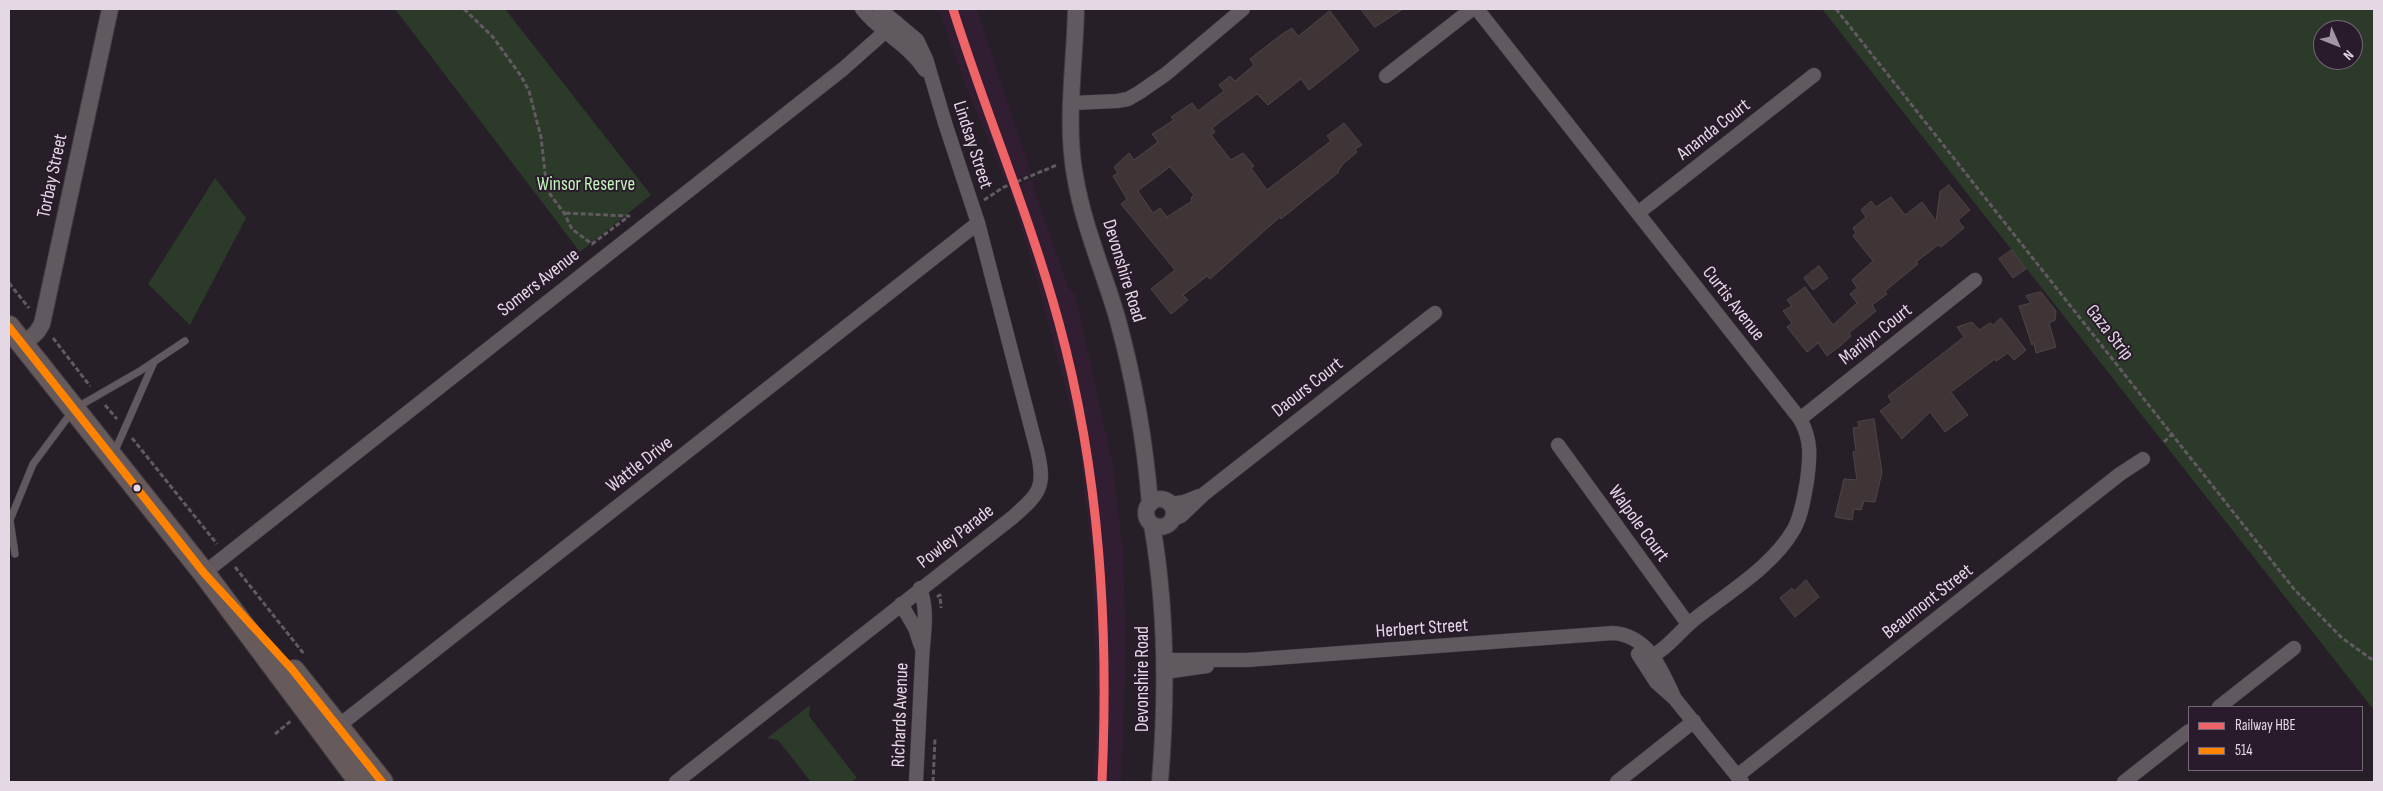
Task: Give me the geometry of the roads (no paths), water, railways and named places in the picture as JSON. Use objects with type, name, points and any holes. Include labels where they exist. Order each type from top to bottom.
[{"type":"highway","points":[[9,327],[204,573],[291,668],[331,731],[360,782]]},
{"type":"highway","points":[[331,731],[382,782]]},
{"type":"street","name":"Torbay Street","points":[[24,345],[38,332],[42,324],[110,9]]},
{"type":"street","name":"Lindsay Street","points":[[862,9],[884,32],[912,52],[931,79]]},
{"type":"street","name":"Lindsay Street","points":[[880,9],[911,34],[921,47],[978,223]]},
{"type":"street","name":"Devonshire Road","points":[[1076,9],[1072,158],[1079,197],[1129,363],[1146,449],[1150,504]]},
{"type":"street","points":[[1072,103],[1117,101],[1140,92],[1166,74],[1243,9]]},
{"type":"street","points":[[1386,76],[1472,9]]},
{"type":"street","name":"Curtis Avenue","points":[[1477,9],[1800,418],[1807,430],[1810,452],[1804,498],[1794,528],[1786,541],[1769,560],[1688,624],[1673,642],[1649,655]]},
{"type":"street","name":"Somers Avenue","points":[[204,573],[842,69],[896,22]]},
{"type":"street","name":"Ananda Court","points":[[1638,214],[1814,75]]},
{"type":"street","name":"Powley Parade","points":[[676,782],[1032,500],[1041,485],[1041,468],[1037,450],[978,223]]},
{"type":"street","name":"Wattle Drive","points":[[331,731],[978,223]]},
{"type":"street","name":"Marilyn Court","points":[[1800,418],[1975,280]]},
{"type":"street","name":"Daours Court","points":[[1170,511],[1184,502],[1204,494],[1435,312]]},
{"type":"street","name":"Walpole Court","points":[[1558,445],[1688,624]]},
{"type":"street","name":"Devonshire Road","points":[[1146,449],[1170,511],[1161,575]]},
{"type":"street","name":"Beaumont Street","points":[[1739,779],[2120,474],[2143,459]]},
{"type":"street","points":[[1158,500],[1170,511],[1164,526],[1152,525],[1147,515],[1150,504],[1158,500]]},
{"type":"street","name":"Devonshire Road","points":[[1152,525],[1161,575],[1165,666],[1160,782]]},
{"type":"street","name":"Richards Avenue","points":[[916,782],[922,649],[926,620],[924,599],[920,588]]},
{"type":"street","name":"Richards Avenue","points":[[901,604],[915,628],[922,649]]},
{"type":"street","name":"Herbert Street","points":[[1165,666],[1599,635],[1649,655]]},
{"type":"street","points":[[2220,706],[2294,648]]},
{"type":"street","points":[[1649,655],[1656,682],[1675,698],[1739,779]]},
{"type":"street","points":[[1617,782],[1694,722]]},
{"type":"street","points":[[2124,782],[2188,731]]},
{"type":"lane","points":[[15,554],[10,520],[33,464],[74,409],[185,341]]},
{"type":"lane","points":[[112,457],[154,361]]},
{"type":"rail line","name":"HBE","points":[[953,9],[1047,283],[1073,379],[1084,436],[1092,493],[1102,608],[1104,666],[1102,782]]},
{"type":"park label","name":"Winsor Reserve","points":[[586,185]]}]
